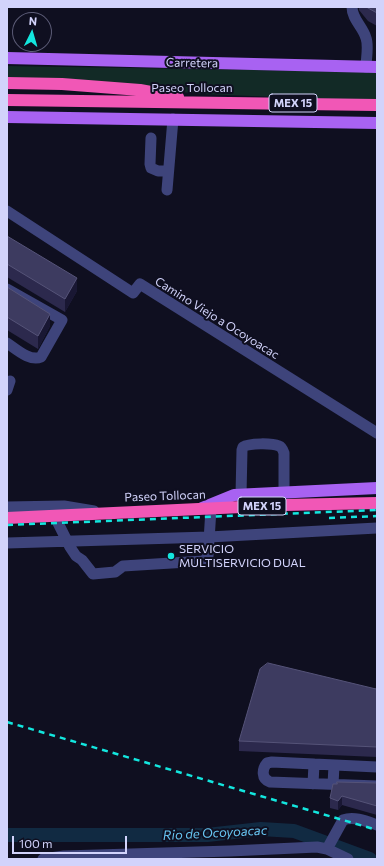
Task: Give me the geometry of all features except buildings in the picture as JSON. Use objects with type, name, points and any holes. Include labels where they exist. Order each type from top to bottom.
[{"type":"highway","points":[[7,83],[62,84],[140,90],[208,102]]},
{"type":"highway","name":"Paseo Tollocan","points":[[7,100],[377,105]]},
{"type":"highway","points":[[325,503],[377,494]]},
{"type":"highway","name":"Paseo Tollocan","points":[[7,518],[325,503]]},
{"type":"highway","name":"MEX 15","points":[[325,503],[377,503]]},
{"type":"main road","name":"Carretera","points":[[7,58],[372,67]]},
{"type":"main road","points":[[7,117],[377,123]]},
{"type":"main road","points":[[205,509],[234,495],[377,488]]},
{"type":"street","points":[[352,7],[355,19],[367,40],[372,67]]},
{"type":"street","points":[[167,190],[173,119]]},
{"type":"street","points":[[151,138],[151,168],[158,171],[168,171]]},
{"type":"street","name":"Camino Viejo a Ocoyoacac","points":[[7,211],[133,293],[140,284],[377,433]]},
{"type":"street","points":[[7,289],[62,320],[41,357],[29,357],[7,343]]},
{"type":"street","points":[[241,495],[242,450],[243,447],[250,444],[274,445],[280,446],[283,449],[284,493]]},
{"type":"street","points":[[7,503],[25,507]]},
{"type":"street","points":[[7,507],[64,506],[102,513]]},
{"type":"street","points":[[54,515],[67,542],[76,556],[82,560],[93,574],[115,572],[123,566],[204,561],[208,556],[209,537],[205,509]]},
{"type":"street","points":[[7,543],[209,537],[377,528]]},
{"type":"street","points":[[377,767],[267,762],[263,770],[266,781],[270,782],[377,786]]},
{"type":"street","points":[[313,784],[314,764]]},
{"type":"street","points":[[333,785],[334,765]]},
{"type":"street","points":[[43,859],[64,856],[88,857],[317,847],[330,844],[343,820],[349,818],[377,825]]},
{"type":"street","points":[[330,844],[348,859]]},
{"type":"green space","points":[[7,66],[377,72],[377,101],[201,94],[7,80]]},
{"type":"waterway","name":"Rio de Ocoyoacac","points":[[7,835],[207,835],[261,829],[294,831],[370,859]]},
{"type":"railway","points":[[7,525],[377,510]]},
{"type":"railway","points":[[329,518],[377,516]]},
{"type":"railway","points":[[7,722],[377,830]]},
{"type":"place","name":"SERVICIO MULTISERVICIO DUAL","points":[[171,556]]}]
